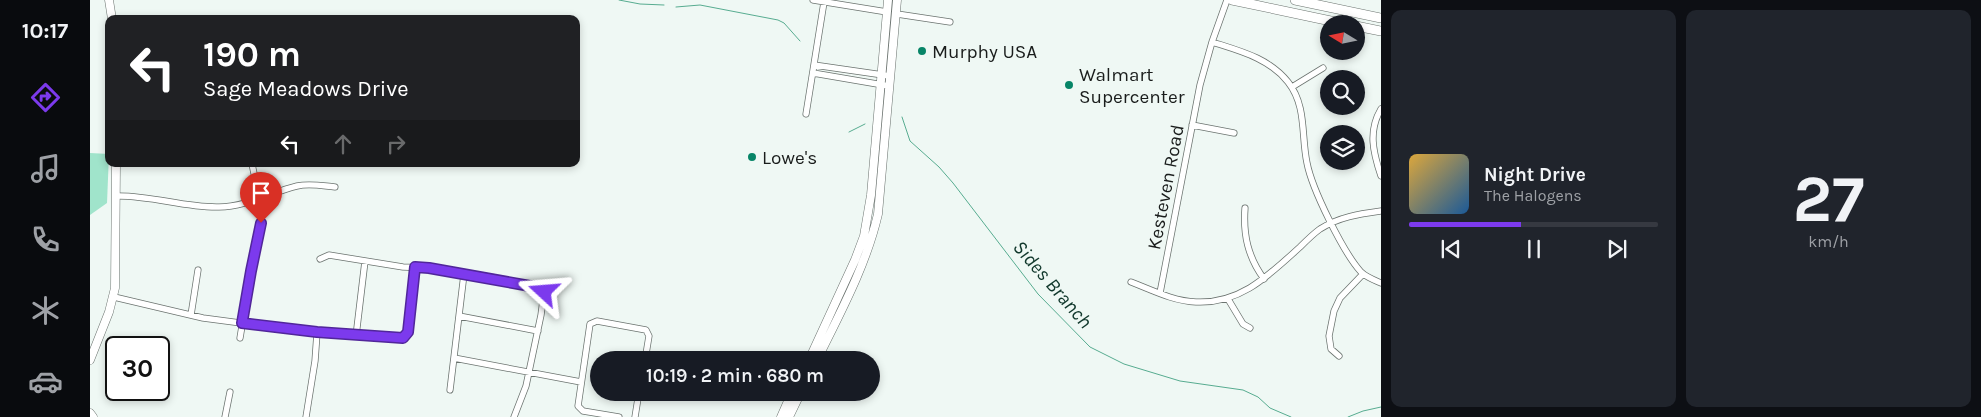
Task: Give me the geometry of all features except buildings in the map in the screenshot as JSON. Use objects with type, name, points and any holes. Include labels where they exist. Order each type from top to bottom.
[{"type":"main road","points":[[109,0],[111,15]]},
{"type":"main road","points":[[812,351],[855,260],[864,236],[870,195],[888,0]]},
{"type":"main road","points":[[821,351],[861,269],[878,214],[897,0]]},
{"type":"main road","points":[[1232,0],[1320,19]]},
{"type":"main road","points":[[1295,0],[1381,18]]},
{"type":"main road","points":[[1365,28],[1381,31]]},
{"type":"main road","points":[[90,360],[114,297],[116,277],[116,167]]},
{"type":"main road","points":[[781,417],[788,401]]},
{"type":"main road","points":[[789,417],[797,401]]},
{"type":"main road","points":[[90,413],[93,417]]},
{"type":"street","points":[[813,0],[887,12]]},
{"type":"street","name":"Kesteven Road","points":[[1160,293],[1200,85],[1212,42],[1227,0]]},
{"type":"street","points":[[806,114],[824,2]]},
{"type":"street","points":[[896,14],[950,22]]},
{"type":"street","points":[[1212,42],[1243,52],[1268,64],[1292,87],[1300,104],[1303,118],[1307,165],[1331,223],[1350,259],[1363,274],[1381,283]]},
{"type":"street","points":[[814,65],[890,76]]},
{"type":"street","points":[[1292,87],[1323,68]]},
{"type":"street","points":[[846,79],[848,71]]},
{"type":"street","points":[[813,72],[889,86]]},
{"type":"street","points":[[1381,109],[1373,127],[1372,142],[1381,176]]},
{"type":"street","points":[[1192,125],[1234,134]]},
{"type":"street","points":[[240,338],[261,223],[259,198],[253,167]]},
{"type":"street","points":[[116,196],[220,207],[235,205],[305,185],[335,187]]},
{"type":"street","points":[[1245,208],[1245,238],[1249,254],[1264,279]]},
{"type":"street","points":[[1131,282],[1175,299],[1195,302],[1228,299],[1251,289],[1318,230],[1350,216],[1381,211]]},
{"type":"street","points":[[320,259],[329,255],[464,274],[541,288],[544,292],[544,299],[538,331],[526,386],[514,417]]},
{"type":"street","points":[[356,336],[365,261]]},
{"type":"street","points":[[114,297],[191,315],[242,323],[399,339],[406,337],[408,332],[415,267]]},
{"type":"street","points":[[191,315],[198,270]]},
{"type":"street","points":[[450,390],[464,274]]},
{"type":"street","points":[[1339,356],[1331,349],[1329,336],[1334,311],[1340,298],[1363,274]]},
{"type":"street","points":[[1228,299],[1243,324],[1250,328]]},
{"type":"street","points":[[459,316],[538,331]]},
{"type":"street","points":[[618,417],[583,411],[578,406],[590,324],[596,320],[646,330],[649,336],[646,351]]},
{"type":"street","points":[[306,417],[315,361],[317,332]]},
{"type":"street","points":[[454,358],[581,382]]},
{"type":"street","points":[[225,417],[230,392]]},
{"type":"street","points":[[635,417],[638,401]]},
{"type":"green space","points":[[90,153],[105,154],[105,167],[108,167],[107,203],[90,215]]},
{"type":"waterway","name":"Sides Branch","points":[[619,0],[640,4],[664,5]]},
{"type":"waterway","name":"Sides Branch","points":[[676,7],[700,5],[778,20],[784,23],[800,41]]},
{"type":"waterway","name":"Sides Branch","points":[[902,117],[910,141],[939,167],[953,183],[1038,294],[1090,347],[1124,364],[1180,381],[1243,390],[1258,397],[1270,408],[1291,417]]},
{"type":"waterway","name":"Sides Branch","points":[[849,132],[865,124]]},
{"type":"waterway","name":"Sides Branch","points":[[1348,417],[1381,407]]},
{"type":"place","name":"Murphy USA","points":[[922,51]]},
{"type":"place","name":"Walmart Supercenter","points":[[1069,85]]},
{"type":"place","name":"Lowe's","points":[[752,157]]},
{"type":"route","points":[[261,223],[242,323],[280,329],[403,338],[406,337],[408,332],[415,267],[500,280],[541,288],[544,292]]}]
